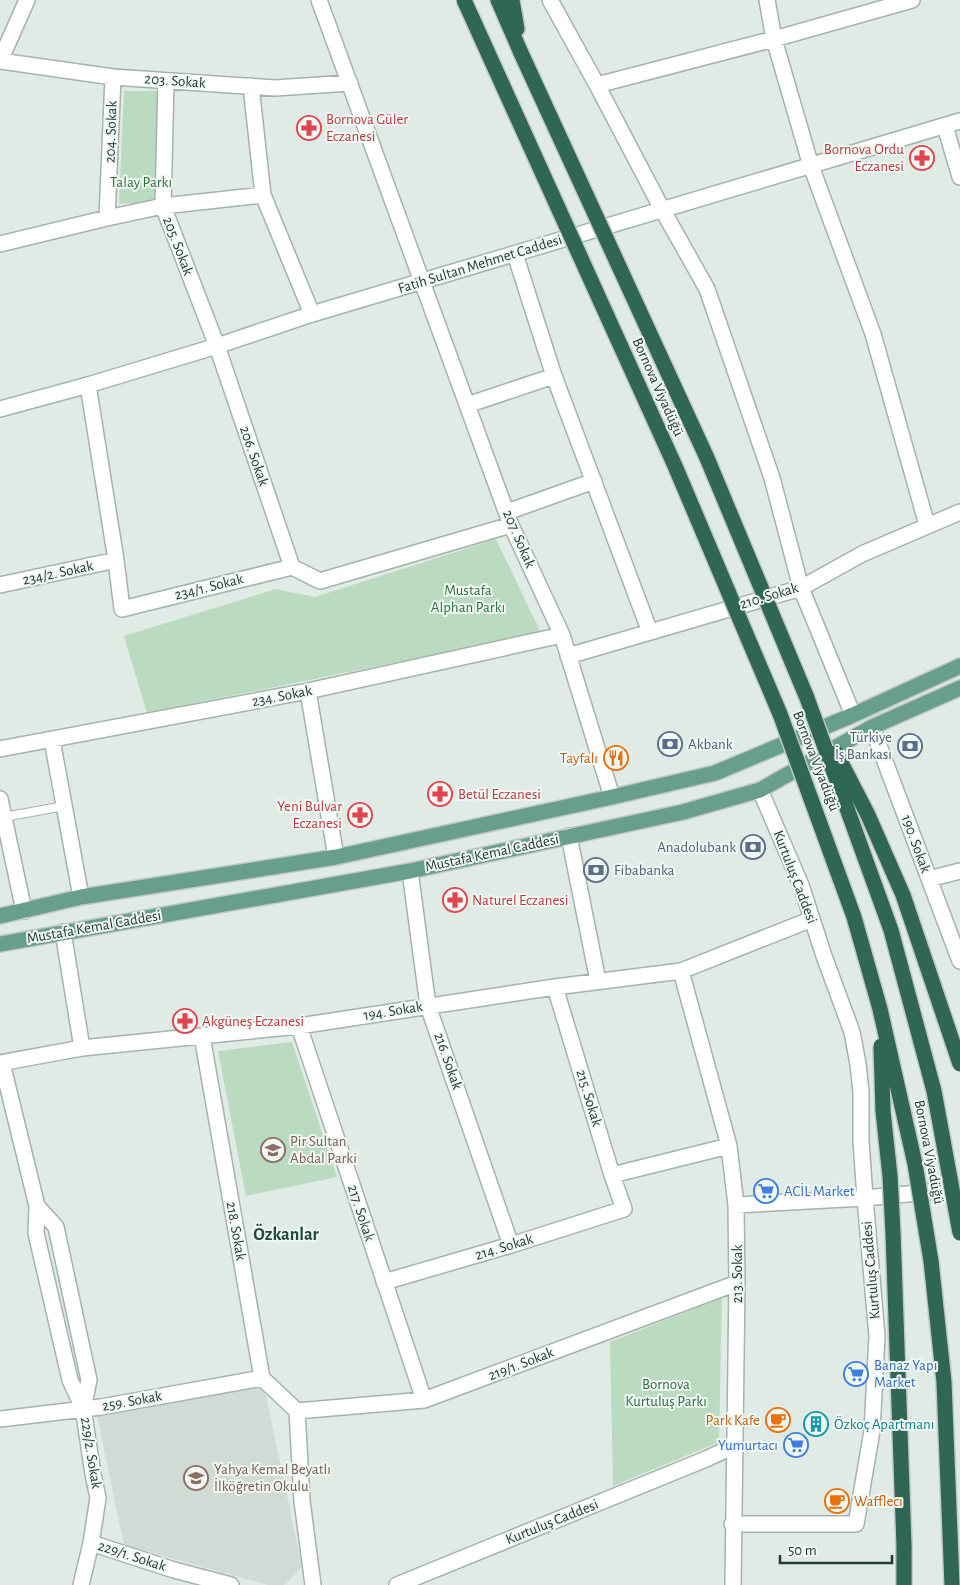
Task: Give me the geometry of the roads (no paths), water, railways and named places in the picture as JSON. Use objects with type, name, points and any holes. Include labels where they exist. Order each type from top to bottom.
[{"type":"highway","name":"Bornova Viyadüğü","points":[[464,0],[675,466],[780,714],[854,918],[880,1009],[915,1164],[931,1261],[944,1382],[952,1585]]},
{"type":"highway","name":"Bornova Viyadüğü","points":[[498,0],[707,458],[807,698],[869,866],[896,948],[934,1091],[960,1234]]},
{"type":"highway","points":[[512,0],[521,53]]},
{"type":"highway","points":[[807,698],[868,815],[903,895],[960,1064]]},
{"type":"highway","points":[[880,1009],[883,1110],[890,1176],[894,1251],[904,1585]]},
{"type":"main road","name":"Mustafa Kemal Caddesi","points":[[0,916],[81,897],[336,857],[715,773],[853,715],[960,666]]},
{"type":"main road","name":"Mustafa Kemal Caddesi","points":[[0,944],[410,871],[683,812],[760,790],[872,727],[960,688]]},
{"type":"street","points":[[0,61],[27,0]]},
{"type":"street","name":"207. Sokak","points":[[319,0],[509,518],[562,635],[612,797]]},
{"type":"street","points":[[550,0],[598,85],[662,209],[707,289],[772,478],[800,588],[853,715]]},
{"type":"street","points":[[767,0],[774,39],[811,166],[873,334],[927,525]]},
{"type":"street","points":[[598,85],[774,39],[912,0]]},
{"type":"street","name":"203. Sokak","points":[[0,61],[113,77],[275,88],[350,83]]},
{"type":"street","name":"204. Sokak","points":[[107,218],[113,77]]},
{"type":"street","name":"205. Sokak","points":[[166,81],[163,206],[216,346]]},
{"type":"street","points":[[251,86],[263,195],[312,314]]},
{"type":"street","name":"Fatih Sultan Mehmet Caddesi","points":[[0,410],[216,346],[312,314],[960,121]]},
{"type":"street","points":[[945,126],[960,177]]},
{"type":"street","points":[[0,244],[163,206],[263,195]]},
{"type":"street","points":[[515,254],[554,376],[650,632]]},
{"type":"street","name":"206. Sokak","points":[[216,346],[292,567]]},
{"type":"street","points":[[468,404],[554,376]]},
{"type":"street","name":"234/1. Sokak","points":[[88,385],[122,609],[292,567]]},
{"type":"street","points":[[292,567],[320,581],[509,518],[594,482]]},
{"type":"street","name":"210. Sokak","points":[[568,656],[800,588],[862,554],[960,512]]},
{"type":"street","name":"234/2. Sokak","points":[[0,585],[116,560]]},
{"type":"street","name":"234. Sokak","points":[[0,749],[308,691],[562,635]]},
{"type":"street","points":[[308,691],[336,857]]},
{"type":"street","name":"190. Sokak","points":[[872,727],[960,962]]},
{"type":"street","points":[[52,740],[81,897]]},
{"type":"street","name":"Kurtuluş Caddesi","points":[[732,1524],[856,1524],[872,1431],[877,1336],[861,1140],[861,1092],[852,1032],[801,885],[760,790]]},
{"type":"street","points":[[0,799],[24,911]]},
{"type":"street","points":[[569,836],[598,981]]},
{"type":"street","points":[[929,879],[960,870]]},
{"type":"street","name":"216. Sokak","points":[[410,871],[428,1006],[511,1245]]},
{"type":"street","name":"194. Sokak","points":[[1,1063],[82,1048],[299,1026],[555,987],[681,971],[812,919]]},
{"type":"street","points":[[63,932],[82,1048]]},
{"type":"street","name":"213. Sokak","points":[[681,971],[729,1146],[736,1205],[737,1283],[732,1585]]},
{"type":"street","name":"215. Sokak","points":[[555,987],[612,1176],[624,1209]]},
{"type":"street","name":"217. Sokak","points":[[299,1026],[424,1400]]},
{"type":"street","name":"218. Sokak","points":[[202,1036],[262,1378]]},
{"type":"street","points":[[1,1063],[38,1206],[36,1233],[70,1380],[83,1408]]},
{"type":"street","points":[[612,1176],[729,1146]]},
{"type":"street","points":[[736,1205],[865,1198],[960,1189]]},
{"type":"street","points":[[38,1206],[56,1227],[89,1380],[83,1408]]},
{"type":"street","name":"214. Sokak","points":[[384,1282],[511,1245],[624,1209]]},
{"type":"street","name":"219/1. Sokak","points":[[297,1412],[424,1400],[737,1283]]},
{"type":"street","points":[[262,1378],[297,1412],[302,1501],[312,1585]]},
{"type":"street","name":"259. Sokak","points":[[0,1419],[101,1407],[262,1378]]},
{"type":"street","name":"229/2. Sokak","points":[[81,1585],[91,1543],[98,1498],[83,1408]]},
{"type":"street","name":"Kurtuluş Caddesi","points":[[397,1585],[706,1460],[734,1446]]},
{"type":"street","name":"229/1. Sokak","points":[[91,1543],[174,1570],[231,1585]]},
{"type":"lane","points":[[4,817],[64,806]]},
{"type":"place","name":"Bornova Güler Eczanesi","points":[[309,128]]},
{"type":"place","name":"Bornova Ordu Eczanesi","points":[[922,158]]},
{"type":"place","name":"Akbank","points":[[670,744]]},
{"type":"place","name":"Türkiye İş Bankası","points":[[910,746]]},
{"type":"place","name":"Tayfalı","points":[[616,758]]},
{"type":"place","name":"Betül Eczanesi","points":[[440,794]]},
{"type":"place","name":"Yeni Bulvar Eczanesi","points":[[360,815]]},
{"type":"place","name":"Anadolubank","points":[[753,847]]},
{"type":"place","name":"Fibabanka","points":[[596,870]]},
{"type":"place","name":"Naturel Eczanesi","points":[[455,900]]},
{"type":"place","name":"Akgüneş Eczanesi","points":[[185,1021]]},
{"type":"place","name":"Pir Sultan Abdal Parki","points":[[273,1150]]},
{"type":"place","name":"ACİL Market","points":[[766,1191]]},
{"type":"place","name":"Banaz Yapı Market","points":[[856,1374]]},
{"type":"place","name":"Park Kafe","points":[[778,1420]]},
{"type":"place","name":"Özkoç Apartmanı","points":[[816,1424]]},
{"type":"place","name":"Yumurtacı","points":[[796,1445]]},
{"type":"place","name":"Yahya Kemal Beyatlı İlköğretin Okulu","points":[[196,1478]]},
{"type":"place","name":"Wafflecı","points":[[837,1501]]},
{"type":"district","name":"Özkanlar","points":[[286,1235]]},
{"type":"park label","name":"Talay Parkı","points":[[141,182]]},
{"type":"park label","name":"Mustafa Alphan Parkı","points":[[468,598]]},
{"type":"park label","name":"Bornova Kurtuluş Parkı","points":[[666,1392]]}]
